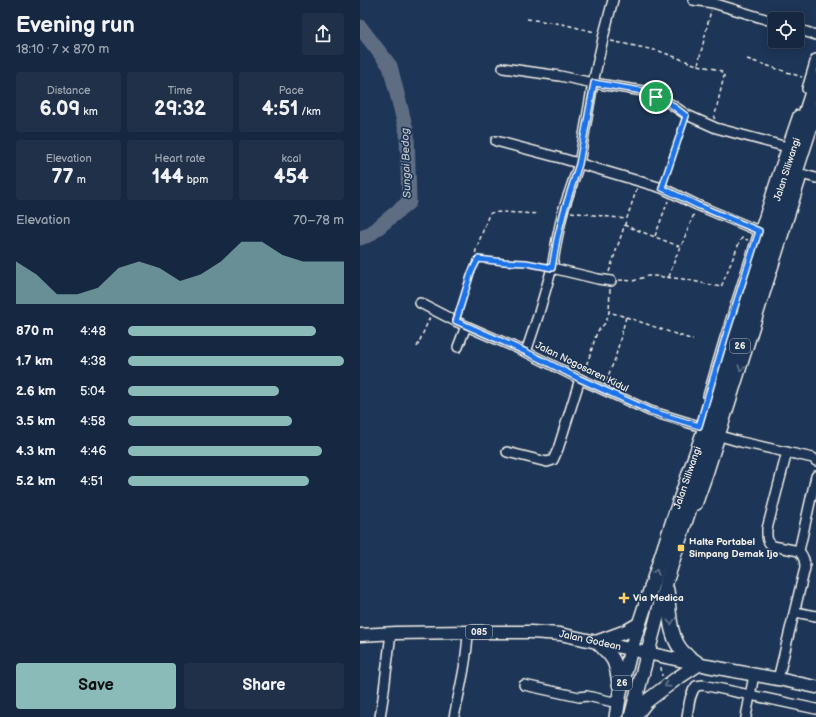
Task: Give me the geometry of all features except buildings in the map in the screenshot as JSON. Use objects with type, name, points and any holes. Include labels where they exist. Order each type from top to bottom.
[{"type":"highway","name":"Jalan Siliwangi","points":[[630,717],[666,583],[674,518],[704,433],[739,318],[813,99],[813,80]]},
{"type":"highway","name":"Jalan Siliwangi","points":[[616,717],[619,697],[639,624],[671,547],[689,511],[715,424],[799,174],[816,110]]},
{"type":"highway","points":[[634,717],[647,701],[699,664],[684,652],[676,641],[672,632],[666,583]]},
{"type":"highway","points":[[619,697],[617,668],[614,660],[610,654],[597,642],[639,624]]},
{"type":"main road","name":"Jalan Godean","points":[[360,635],[468,632],[531,632],[560,634],[816,687]]},
{"type":"street","name":"Jalan Nogosaren Kidul","points":[[613,0],[594,83],[579,164],[564,211],[552,268],[526,352],[650,411],[699,426]]},
{"type":"street","points":[[693,0],[713,3],[768,20]]},
{"type":"street","points":[[804,31],[816,35]]},
{"type":"street","points":[[816,59],[813,80],[787,147],[759,231],[664,538],[671,547],[681,545],[688,531],[720,436],[799,174],[816,131]]},
{"type":"street","points":[[503,68],[560,76],[642,91],[669,103],[686,116],[712,126],[787,147]]},
{"type":"street","points":[[496,141],[662,188],[697,205],[759,231]]},
{"type":"street","points":[[799,174],[816,178]]},
{"type":"street","points":[[552,268],[611,281]]},
{"type":"street","points":[[420,303],[466,326],[526,352]]},
{"type":"street","points":[[458,347],[466,326]]},
{"type":"street","points":[[507,452],[547,462],[553,460],[558,449],[580,379]]},
{"type":"street","points":[[720,436],[813,458],[816,461]]},
{"type":"street","points":[[778,679],[805,568],[803,556],[799,551],[773,546],[770,544],[767,536],[767,529],[787,452]]},
{"type":"street","points":[[799,551],[816,476]]},
{"type":"street","points":[[795,612],[816,616]]},
{"type":"street","points":[[454,717],[464,665],[468,632]]},
{"type":"street","points":[[380,717],[392,633]]},
{"type":"street","points":[[746,717],[754,675]]},
{"type":"street","points":[[524,685],[579,697],[619,697]]},
{"type":"street","points":[[688,717],[690,696],[696,686],[816,709]]},
{"type":"path","points":[[698,65],[713,3]]},
{"type":"path","points":[[527,19],[562,24],[604,37],[659,51],[698,65],[719,70],[724,76],[712,126]]},
{"type":"path","points":[[747,59],[813,80]]},
{"type":"path","points":[[662,188],[686,116]]},
{"type":"path","points":[[655,236],[671,193]]},
{"type":"path","points":[[669,277],[697,205]]},
{"type":"path","points":[[564,211],[626,220]]},
{"type":"path","points":[[456,321],[471,273],[478,259],[476,250],[488,214],[491,212],[503,212],[538,214]]},
{"type":"path","points":[[624,225],[681,247]]},
{"type":"path","points":[[611,281],[633,281],[648,276],[669,277],[721,287],[742,238],[756,242]]},
{"type":"path","points":[[478,259],[526,263],[552,268]]},
{"type":"path","points":[[417,347],[434,310]]},
{"type":"path","points":[[609,312],[693,340]]},
{"type":"path","points":[[603,389],[615,359],[626,317]]},
{"type":"waterway","name":"Sungai Bedog","points":[[360,27],[390,66],[407,133],[409,202],[369,235],[360,238]]},
{"type":"place","name":"Halte Portabel Simpang Demak Ijo","points":[[681,548]]},
{"type":"place","name":"Via Medica","points":[[624,598]]},
{"type":"route","points":[[594,83],[642,91],[656,97],[669,103],[686,116],[662,188],[697,205],[759,231],[699,426],[650,411],[526,352],[456,321],[471,273],[478,259],[481,258],[492,261],[520,262],[552,268],[557,239],[568,195],[579,164],[594,83]]}]
